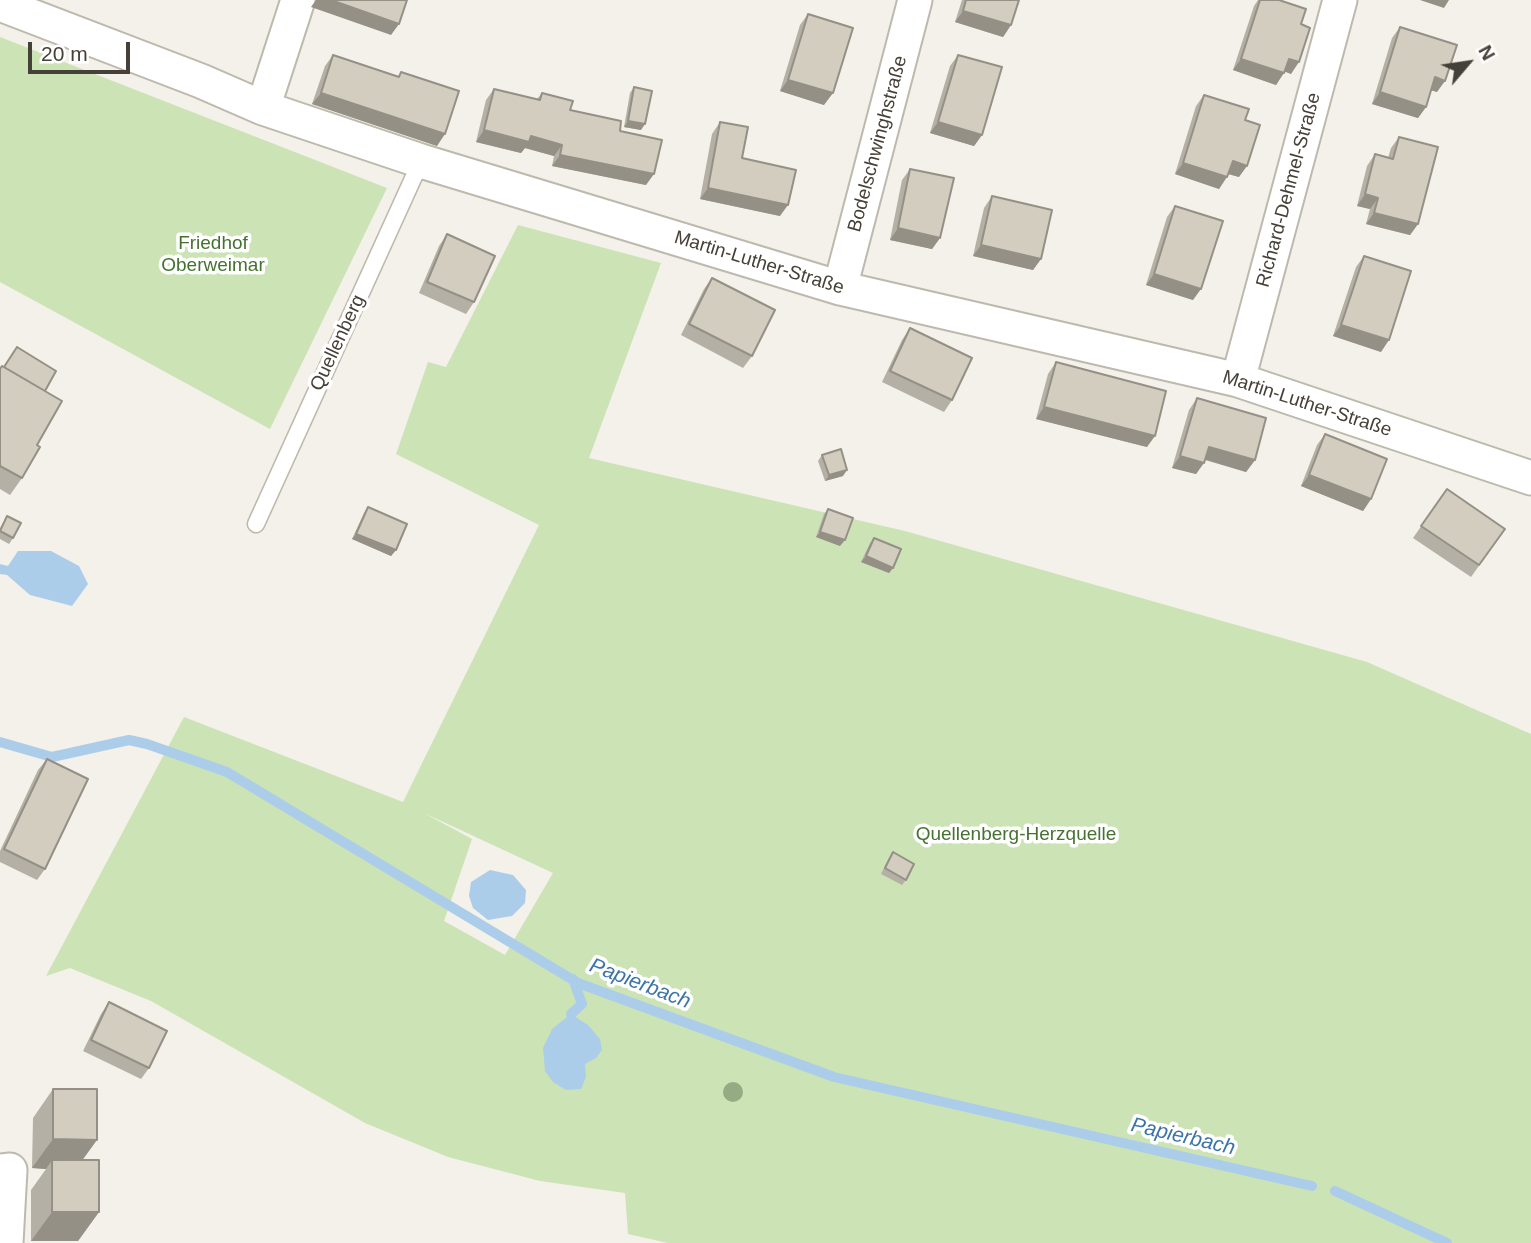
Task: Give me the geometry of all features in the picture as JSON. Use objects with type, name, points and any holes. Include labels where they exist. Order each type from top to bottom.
[{"type":"street","points":[[263,108],[298,0]]},
{"type":"street","name":"Bodelschwinghstraße","points":[[841,288],[915,0]]},
{"type":"street","name":"Richard-Dehmel-Straße","points":[[1238,380],[1339,0]]},
{"type":"street","name":"Martin-Luther-Straße","points":[[0,4],[201,81],[263,108],[421,161],[841,288],[1238,380],[1531,478]]},
{"type":"street","points":[[5,1171],[6,1243]]},
{"type":"lane","name":"Quellenberg","points":[[256,524],[421,161]]},
{"type":"green space","name":"Friedhof Oberweimar","points":[[0,37],[387,188],[270,429],[0,282]]},
{"type":"green space","name":"Quellenberg-Herzquelle","points":[[518,225],[661,263],[589,458],[905,531],[1367,662],[1531,734],[1531,1243],[668,1243],[628,1234],[625,1193],[540,1181],[448,1157],[365,1123],[151,1001],[70,968],[46,976],[184,717],[403,802],[539,525],[396,454],[428,362],[446,367]],"holes":[[[424,813],[553,873],[505,955],[444,921],[472,839]]]},
{"type":"water","points":[[18,551],[51,551],[79,566],[88,584],[72,606],[30,595],[7,575],[0,574],[0,564],[8,566]]},
{"type":"water","points":[[490,870],[513,875],[526,890],[525,903],[512,916],[488,920],[473,908],[469,896],[471,882]]},
{"type":"water","points":[[571,1014],[588,1025],[600,1039],[602,1050],[596,1058],[585,1064],[586,1077],[581,1089],[566,1090],[553,1082],[545,1071],[543,1048],[552,1029]]},
{"type":"building","points":[[331,0],[407,0],[399,24]]},
{"type":"building","points":[[966,0],[1019,0],[1011,25],[963,11]]},
{"type":"building","points":[[1260,0],[1279,0],[1306,9],[1301,24],[1310,28],[1299,62],[1289,59],[1284,73],[1241,59]]},
{"type":"building","points":[[808,14],[853,28],[833,93],[788,80]]},
{"type":"building","points":[[1400,27],[1457,45],[1445,81],[1435,77],[1426,107],[1380,92]]},
{"type":"building","points":[[333,55],[399,77],[401,72],[459,91],[445,134],[321,93]]},
{"type":"building","points":[[958,55],[1002,67],[982,135],[938,122]]},
{"type":"building","points":[[634,87],[652,91],[645,124],[628,121]]},
{"type":"building","points":[[494,89],[540,100],[542,93],[573,101],[570,110],[621,121],[620,131],[662,140],[654,174],[560,155],[562,145],[531,136],[529,142],[484,130]]},
{"type":"building","points":[[1204,95],[1249,109],[1245,120],[1260,125],[1247,166],[1233,161],[1227,177],[1183,163]]},
{"type":"building","points":[[720,122],[748,127],[742,158],[796,170],[788,205],[708,188]]},
{"type":"building","points":[[1399,137],[1438,147],[1418,224],[1374,213],[1378,198],[1365,194],[1375,154],[1393,159]]},
{"type":"building","points":[[910,169],[954,178],[940,238],[898,228]]},
{"type":"building","points":[[992,196],[1052,210],[1041,259],[981,245]]},
{"type":"building","points":[[1175,206],[1223,221],[1201,289],[1154,274]]},
{"type":"building","points":[[447,234],[495,256],[474,302],[427,282]]},
{"type":"building","points":[[1364,256],[1411,271],[1389,340],[1341,325]]},
{"type":"building","points":[[712,278],[775,310],[752,356],[689,324]]},
{"type":"building","points":[[910,328],[972,358],[952,400],[890,371]]},
{"type":"building","points":[[17,347],[56,371],[45,391],[4,367]]},
{"type":"building","points":[[1056,362],[1166,391],[1155,436],[1044,407]]},
{"type":"building","points":[[2,366],[62,401],[22,478],[0,466]]},
{"type":"building","points":[[1197,398],[1266,418],[1255,460],[1209,447],[1204,463],[1180,456]]},
{"type":"building","points":[[1325,434],[1387,459],[1371,499],[1309,475]]},
{"type":"building","points":[[841,449],[847,470],[829,475],[822,455]]},
{"type":"building","points":[[1447,489],[1505,529],[1479,565],[1421,526]]},
{"type":"building","points":[[368,507],[407,524],[396,550],[356,534]]},
{"type":"building","points":[[828,509],[853,518],[845,540],[820,532]]},
{"type":"building","points":[[7,516],[21,523],[13,538],[0,531]]},
{"type":"building","points":[[874,538],[901,549],[893,568],[866,556]]},
{"type":"building","points":[[47,759],[88,779],[45,869],[4,849]]},
{"type":"building","points":[[893,852],[914,864],[906,880],[885,868]]},
{"type":"building","points":[[109,1002],[167,1031],[149,1068],[91,1040]]},
{"type":"building","points":[[53,1089],[97,1089],[97,1140],[53,1139]]},
{"type":"building","points":[[52,1160],[99,1160],[99,1212],[52,1212]]},
{"type":"waterway","name":"Papierbach","points":[[0,742],[52,757],[129,740],[227,772],[578,983],[834,1077],[1312,1186]]},
{"type":"waterway","points":[[571,1014],[582,1004],[573,979]]},
{"type":"waterway","name":"Papierbach","points":[[1335,1191],[1447,1243]]}]
